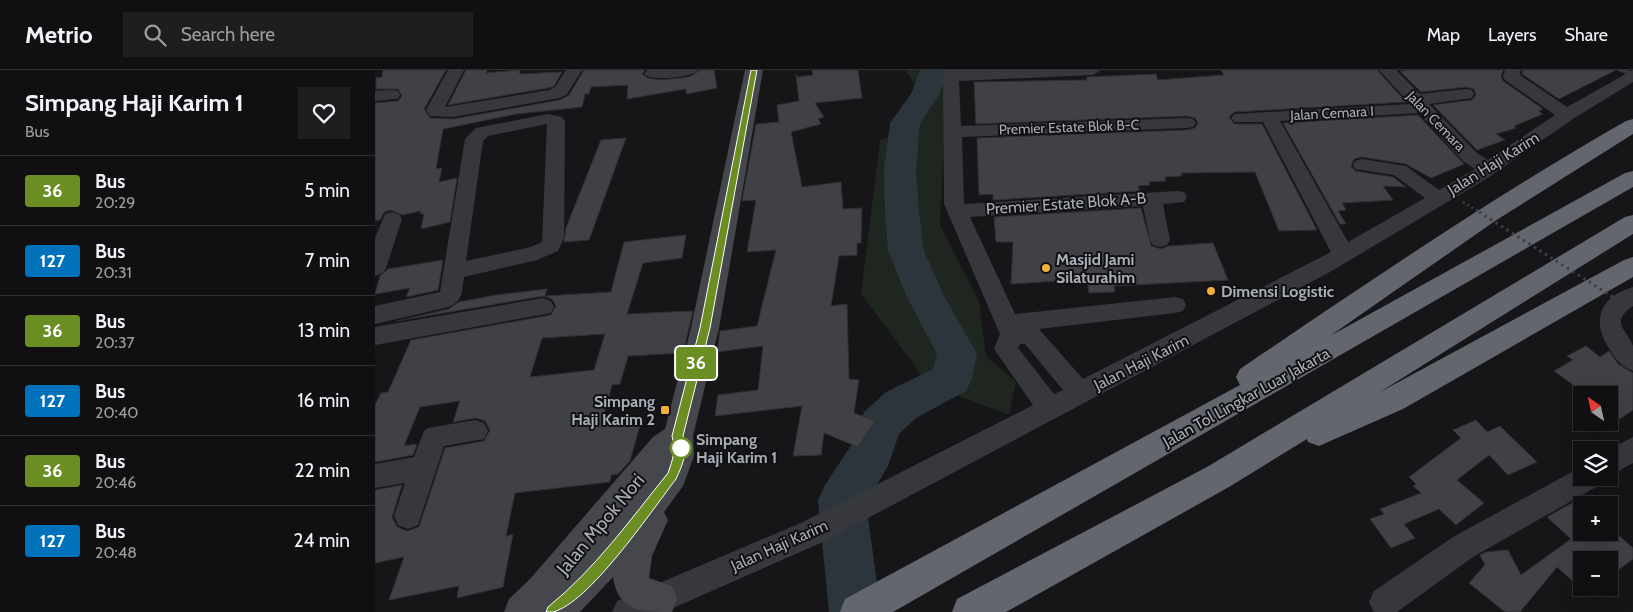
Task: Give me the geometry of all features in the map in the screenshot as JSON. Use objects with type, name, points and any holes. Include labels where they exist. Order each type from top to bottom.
[{"type":"highway","points":[[1110,473],[1484,215],[1575,158],[1633,125]]},
{"type":"highway","name":"Jalan Tol Lingkar Luar Jakarta","points":[[858,612],[1110,473],[1633,178]]},
{"type":"highway","points":[[970,612],[1218,478],[1633,223]]},
{"type":"highway","points":[[1218,478],[1393,400],[1633,266]]},
{"type":"main road","name":"Jalan Mpok Nori","points":[[553,612],[580,590],[600,568],[672,476],[681,448],[678,436],[705,328],[754,70]]},
{"type":"main road","name":"Jalan Mpok Nori","points":[[522,612],[543,592],[664,447],[678,436]]},
{"type":"main road","points":[[659,599],[644,596],[636,591],[631,582],[631,571],[633,559],[672,476]]},
{"type":"street","points":[[456,70],[435,110],[436,112],[453,112],[554,94],[561,90],[574,70]]},
{"type":"street","points":[[652,74],[691,70]]},
{"type":"street","points":[[1050,408],[1006,349],[1009,329],[955,211],[951,132],[952,73],[1093,70]]},
{"type":"street","name":"Jalan Cemara","points":[[1387,70],[1470,157],[1488,169]]},
{"type":"street","points":[[1513,70],[1511,77],[1554,108],[1567,115]]},
{"type":"street","name":"Jalan Haji Karim","points":[[628,612],[813,532],[882,494],[1194,335],[1347,252],[1488,169],[1567,115],[1633,75]]},
{"type":"street","name":"Jalan Cemara I","points":[[1240,118],[1419,104],[1466,94]]},
{"type":"street","points":[[1269,116],[1337,244],[1347,252]]},
{"type":"street","points":[[375,315],[446,300],[450,297],[474,139],[477,135],[482,132],[548,119],[556,121],[554,238],[551,246],[537,253],[454,272]]},
{"type":"street","name":"Premier Estate Blok B-C","points":[[951,132],[1187,123]]},
{"type":"street","points":[[1362,165],[1399,170],[1438,198]]},
{"type":"street","name":"Premier Estate Blok A-B","points":[[955,211],[1177,197]]},
{"type":"street","points":[[1152,198],[1160,240]]},
{"type":"street","points":[[375,268],[392,219]]},
{"type":"street","points":[[1623,296],[1610,320],[1615,339],[1633,361]]},
{"type":"street","points":[[1009,329],[1042,320],[1175,305]]},
{"type":"street","points":[[375,336],[543,307]]},
{"type":"street","points":[[1009,329],[1032,336],[1079,393]]},
{"type":"street","points":[[408,516],[435,437],[475,431]]},
{"type":"street","points":[[1618,458],[1633,449]]},
{"type":"street","points":[[375,476],[424,468]]},
{"type":"street","points":[[1385,602],[1463,547],[1573,485]]},
{"type":"lane","points":[[1620,70],[1633,75]]},
{"type":"path","points":[[1463,202],[1623,296]]},
{"type":"shaded area","points":[[905,70],[947,70],[940,225],[979,301],[986,356],[1016,382],[1009,415],[929,385],[861,294],[880,140],[900,132],[915,84]]},
{"type":"building","points":[[383,70],[446,70],[424,109],[430,118],[453,119],[560,100],[569,95],[584,70],[645,70],[642,74],[647,78],[662,80],[689,77],[701,70],[714,70],[717,88],[686,94],[686,89],[627,99],[628,85],[591,87],[589,94],[585,94],[582,107],[516,114],[443,129],[436,169],[442,168],[439,182],[457,178],[450,222],[421,229],[424,214],[420,214],[421,211],[402,215],[391,210],[384,212],[380,220],[375,221],[375,103],[398,101],[402,96],[398,89],[376,89],[376,78],[382,77]]},
{"type":"building","points":[[466,70],[487,70],[486,73],[519,70],[520,74],[562,72],[554,86],[548,88],[448,105]]},
{"type":"building","points":[[812,70],[858,70],[862,98],[815,103],[824,117],[818,119],[821,124],[791,132],[802,187],[841,182],[843,209],[862,208],[861,243],[857,243],[857,255],[839,256],[831,306],[847,304],[849,379],[859,380],[854,413],[875,421],[858,447],[824,433],[821,455],[793,456],[802,406],[715,416],[718,395],[758,390],[763,346],[717,352],[720,331],[757,326],[776,250],[747,252],[756,200],[742,201],[756,124],[779,122],[777,105],[799,101],[796,74],[798,77],[813,75]]},
{"type":"building","points":[[1221,70],[1377,70],[1406,102],[1234,112],[1229,117],[1234,124],[1262,124],[1317,230],[1279,231],[1255,172],[1181,173],[1182,176],[1165,177],[1166,181],[1149,182],[1150,185],[1138,186],[1140,191],[993,200],[993,194],[979,195],[977,138],[1187,130],[1195,128],[1198,123],[1195,118],[1187,116],[976,124],[974,82],[1087,80],[1087,77],[1156,74],[1158,80],[1224,75]]},
{"type":"building","points":[[1503,70],[1501,76],[1503,81],[1543,109],[1538,111],[1543,114],[1514,126],[1516,128],[1496,134],[1505,140],[1477,150],[1433,105],[1472,100],[1476,95],[1474,89],[1466,87],[1421,92],[1400,71]]},
{"type":"building","points":[[1523,70],[1614,71],[1559,99],[1522,74]]},
{"type":"building","points":[[1418,115],[1464,164],[1431,178],[1406,164],[1362,157],[1354,159],[1351,166],[1355,171],[1393,177],[1406,187],[1383,186],[1393,200],[1342,203],[1346,210],[1338,211],[1346,224],[1340,224],[1283,123]]},
{"type":"building","points":[[626,138],[589,240],[564,242],[566,228],[601,140]]},
{"type":"building","points":[[1141,208],[1151,246],[1161,249],[1169,246],[1213,243],[1228,280],[1114,286],[1115,292],[1089,293],[1087,279],[1011,284],[1013,242],[996,242],[994,217]]},
{"type":"building","points":[[686,235],[682,258],[643,263],[627,314],[693,311],[683,353],[628,356],[620,384],[612,385],[602,422],[642,418],[630,461],[618,474],[611,475],[610,482],[515,493],[506,536],[513,534],[503,587],[457,598],[459,586],[389,600],[404,557],[375,563],[375,490],[402,485],[392,517],[397,527],[407,531],[419,527],[445,448],[484,441],[490,430],[485,421],[476,418],[453,422],[460,401],[420,407],[404,446],[417,444],[413,455],[375,462],[375,405],[381,393],[388,392],[411,340],[551,315],[556,306],[552,299],[543,296],[397,321],[449,309],[459,302],[496,295],[547,289],[545,296],[611,292],[624,242]],"holes":[[[605,334],[594,370],[530,377],[542,338]]]},
{"type":"building","points":[[443,260],[438,290],[406,297],[410,288],[375,294],[380,276],[388,269]]},
{"type":"building","points":[[1586,346],[1600,357],[1609,351],[1618,364],[1633,373],[1633,410],[1618,420],[1618,386],[1575,386],[1554,371],[1573,360],[1567,356]]},
{"type":"building","points":[[1476,420],[1487,432],[1500,426],[1537,462],[1508,475],[1489,455],[1457,480],[1484,503],[1456,525],[1439,509],[1404,524],[1415,538],[1391,548],[1370,519],[1384,514],[1380,509],[1421,493],[1413,486],[1416,484],[1409,477],[1461,438],[1453,430]]},
{"type":"building","points":[[1572,503],[1573,541],[1618,541],[1618,535],[1633,548],[1633,559],[1618,570],[1618,551],[1573,551],[1573,581],[1557,567],[1520,612],[1505,612],[1469,583],[1485,565],[1480,555],[1486,552],[1508,550],[1521,575],[1571,539],[1547,517]]},
{"type":"waterway","points":[[855,612],[842,500],[872,452],[880,425],[901,405],[951,379],[957,354],[926,297],[906,251],[902,211],[900,170],[905,123],[925,95],[934,70]]},
{"type":"bus line","name":"36","points":[[553,612],[580,590],[600,568],[672,476],[677,463],[681,448],[678,436],[705,328],[754,70]]},
{"type":"place","name":"Masjid Jami Silaturahim","points":[[1046,268]]},
{"type":"place","name":"Dimensi Logistic","points":[[1211,291]]},
{"type":"place","name":"Simpang Haji Karim 2","points":[[665,410]]},
{"type":"place","name":"Simpang Haji Karim 1","points":[[681,448]]}]
